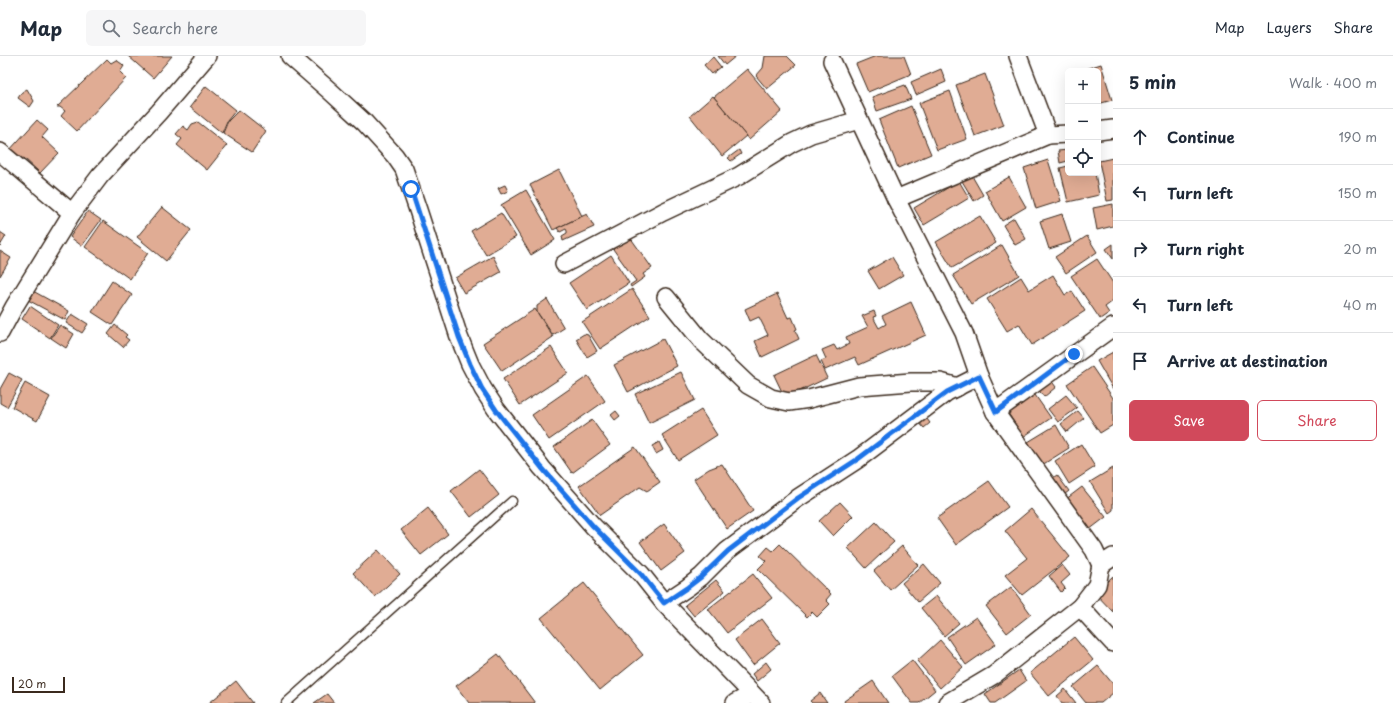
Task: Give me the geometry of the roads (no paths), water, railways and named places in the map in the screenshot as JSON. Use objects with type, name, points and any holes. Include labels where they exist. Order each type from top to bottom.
[{"type":"street","points":[[0,333],[14,307],[72,214],[100,176],[159,112],[207,56]]},
{"type":"street","points":[[290,56],[364,123],[395,156],[404,169],[421,217],[459,337],[482,389],[496,410],[542,468],[593,526],[641,574],[664,603],[757,699]]},
{"type":"street","points":[[1018,56],[1048,135]]},
{"type":"street","points":[[832,61],[896,199],[964,333],[979,376],[996,412],[1094,550],[1107,561],[1097,585],[1080,607],[994,675],[947,703]]},
{"type":"street","points":[[564,264],[663,212],[739,176],[798,140],[832,127],[859,120]]},
{"type":"street","points":[[1101,131],[1113,129]]},
{"type":"street","points":[[896,199],[1048,135],[1065,134]]},
{"type":"street","points":[[0,152],[72,214]]},
{"type":"street","points":[[666,297],[701,340],[748,385],[771,398],[789,402],[809,399],[858,386],[911,382],[940,382],[958,387]]},
{"type":"street","points":[[996,412],[1113,327]]},
{"type":"street","points":[[664,603],[701,577],[728,551],[798,498],[858,459],[947,392],[979,376]]},
{"type":"street","points":[[1080,607],[1113,643]]},
{"type":"street","points":[[735,703],[757,699]]},
{"type":"lane","points":[[286,703],[512,501]]}]
